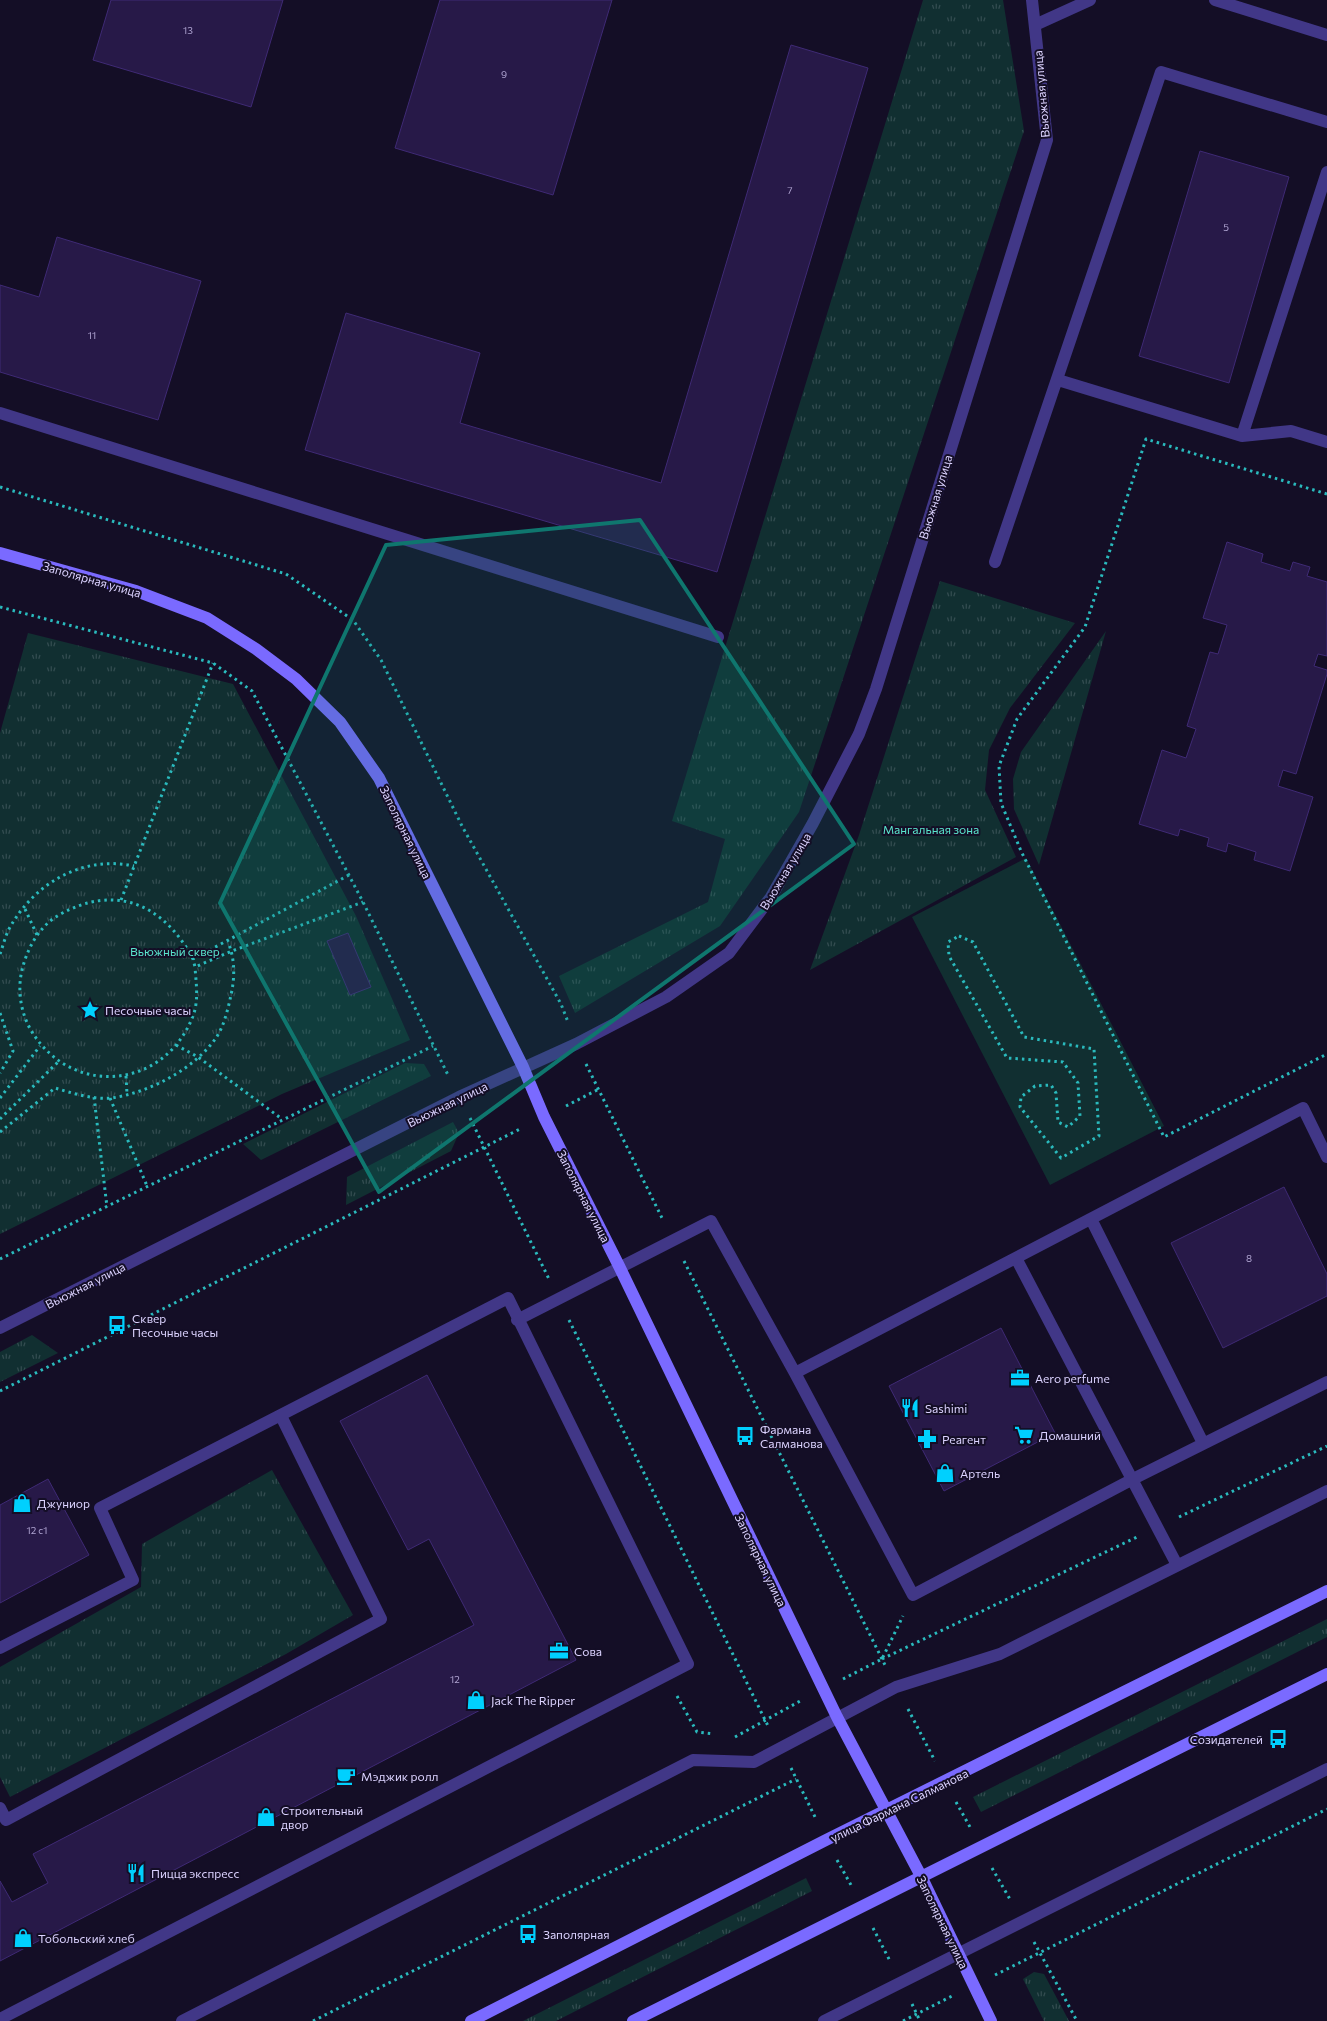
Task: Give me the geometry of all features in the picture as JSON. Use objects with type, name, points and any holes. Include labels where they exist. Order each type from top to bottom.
[{"type":"street","name":"Вьюжная улица","points":[[0,1328],[459,1097],[576,1044],[666,998],[729,953],[771,897],[859,734],[876,689],[1047,140],[1032,0]]},
{"type":"street","points":[[1035,25],[1090,0]]},
{"type":"street","points":[[1215,0],[1327,35]]},
{"type":"street","points":[[995,562],[1161,72],[1327,122]]},
{"type":"street","points":[[1242,436],[1327,172]]},
{"type":"street","points":[[1058,380],[1242,436],[1291,431],[1327,442]]},
{"type":"street","points":[[0,413],[718,638]]},
{"type":"street","name":"Заполярная улица","points":[[0,552],[136,591],[207,618],[256,649],[296,679],[340,722],[379,778],[522,1067],[544,1117],[620,1266],[824,1689],[922,1878],[991,2021]]},
{"type":"street","points":[[796,1374],[1303,1108],[1327,1157]]},
{"type":"street","points":[[1091,1219],[1203,1443]]},
{"type":"street","points":[[517,1320],[711,1221],[796,1374],[913,1596],[1133,1479],[1327,1382]]},
{"type":"street","points":[[1016,1258],[1177,1565]]},
{"type":"street","points":[[0,1648],[133,1580],[100,1508],[508,1298],[517,1320],[688,1664],[0,2019]]},
{"type":"street","points":[[0,1808],[6,1820],[381,1619],[281,1416]]},
{"type":"street","points":[[182,2021],[693,1760],[754,1762],[896,1687],[1000,1654],[1327,1491]]},
{"type":"street","name":"улица Фармана Салманова","points":[[471,2021],[826,1840],[1327,1591]]},
{"type":"street","points":[[633,2021],[1327,1674]]},
{"type":"street","points":[[824,2021],[1327,1769]]},
{"type":"path","points":[[1327,494],[1146,439],[1085,627],[1017,719],[999,766],[1001,803],[1021,852],[1164,1137],[1327,1054]]},
{"type":"path","points":[[0,487],[286,574],[353,620],[381,660],[462,826],[561,1004],[576,1044],[598,1089],[896,1687],[980,1847],[1077,2021]]},
{"type":"path","points":[[0,607],[213,663],[252,691],[363,902],[765,1720],[862,1906]]},
{"type":"path","points":[[121,900],[213,663]]},
{"type":"path","points":[[0,954],[10,929],[42,889],[67,873],[96,864],[115,862],[134,866]]},
{"type":"path","points":[[192,960],[349,875]]},
{"type":"path","points":[[97,900],[121,900],[144,907],[165,920],[182,938],[195,967],[197,991],[194,1014],[184,1036],[168,1054],[149,1068],[126,1076],[103,1077],[79,1072],[58,1062],[40,1046],[28,1025],[20,995],[20,979],[25,956],[37,935],[54,918],[74,906],[97,900]]},
{"type":"path","points":[[195,967],[232,951],[363,902]]},
{"type":"path","points":[[25,908],[37,935]]},
{"type":"path","points":[[960,936],[973,942],[1024,1037],[1094,1049],[1099,1136],[1061,1158],[1020,1107],[1021,1097],[1035,1086],[1051,1085],[1056,1092],[1058,1122],[1068,1127],[1080,1116],[1078,1083],[1062,1062],[1007,1058],[950,956],[948,942],[960,936]]},
{"type":"path","points":[[0,1132],[55,1088],[94,1097],[110,1098],[152,1088],[198,1057],[216,1038],[227,1013],[234,978],[232,951],[228,942]]},
{"type":"path","points":[[0,1013],[14,1052],[0,1074]]},
{"type":"path","points":[[176,1045],[198,1057],[282,1119]]},
{"type":"path","points":[[0,1098],[40,1046]]},
{"type":"path","points":[[0,1259],[433,1046]]},
{"type":"path","points":[[0,1119],[58,1062]]},
{"type":"path","points":[[126,1076],[128,1094]]},
{"type":"path","points":[[0,1391],[598,1089]]},
{"type":"path","points":[[94,1097],[107,1207]]},
{"type":"path","points":[[110,1098],[147,1186]]},
{"type":"path","points":[[725,1736],[734,1737],[882,1659],[1327,1446]]},
{"type":"path","points":[[882,1659],[913,1596]]},
{"type":"path","points":[[665,1676],[698,1732],[716,1735]]},
{"type":"path","points":[[313,2021],[796,1779]]},
{"type":"path","points":[[1040,1953],[1327,1810]]},
{"type":"path","points":[[903,2021],[917,2014]]},
{"type":"highlighted area","points":[[640,520],[854,844],[379,1192],[220,903],[386,545]]},
{"type":"green space","points":[[923,0],[1003,0],[1024,131],[799,812],[720,926],[575,1013],[559,976],[708,902],[725,839],[672,821]]},
{"type":"green space","name":"Мангальная зона","points":[[940,581],[1075,623],[1010,708],[989,750],[985,790],[1016,857],[810,970],[859,835]]},
{"type":"green space","points":[[1106,631],[1039,865],[1014,809],[1013,779],[1021,752]]},
{"type":"green space","name":"Вьюжный сквер","points":[[28,633],[233,684],[356,916],[410,1040],[282,1094],[0,1234],[0,733]]},
{"type":"green space","points":[[1026,858],[1164,1126],[1050,1185],[912,917]]},
{"type":"green space","points":[[405,1063],[424,1064],[431,1076],[261,1160],[243,1144]]},
{"type":"green space","points":[[453,1122],[459,1133],[451,1151],[346,1205],[347,1177]]},
{"type":"green space","points":[[32,1335],[58,1353],[0,1382],[0,1352]]},
{"type":"green space","points":[[272,1470],[353,1615],[286,1654],[10,1797],[0,1777],[0,1667],[141,1587],[142,1544]]},
{"type":"green space","points":[[1327,1619],[1327,1637],[981,1812],[973,1797]]},
{"type":"green space","points":[[806,1878],[812,1891],[556,2021],[523,2021]]},
{"type":"green space","points":[[1034,1972],[1044,1974],[1069,2021],[1044,2021],[1023,1979]]},
{"type":"building","points":[[111,0],[283,0],[251,107],[93,60]]},
{"type":"building","points":[[440,0],[612,0],[553,195],[395,148]]},
{"type":"building","points":[[791,45],[868,68],[717,572],[305,450],[346,313],[480,353],[460,423],[661,483]]},
{"type":"building","points":[[1200,151],[1289,177],[1229,383],[1139,356]]},
{"type":"building","points":[[57,237],[201,281],[158,420],[0,372],[0,285],[39,297]]},
{"type":"building","points":[[1227,542],[1263,554],[1261,562],[1290,571],[1293,562],[1310,567],[1307,576],[1327,582],[1327,656],[1318,654],[1314,666],[1327,670],[1327,674],[1296,774],[1283,770],[1278,786],[1313,797],[1290,871],[1254,860],[1256,852],[1228,843],[1226,852],[1207,846],[1209,838],[1180,829],[1178,836],[1139,824],[1162,750],[1186,758],[1196,729],[1187,726],[1210,652],[1218,654],[1227,625],[1203,618]]},
{"type":"building","points":[[348,933],[371,987],[350,995],[327,941]]},
{"type":"building","points":[[1284,1187],[1327,1274],[1327,1296],[1223,1348],[1171,1243]]},
{"type":"building","points":[[1001,1328],[1055,1433],[944,1491],[889,1386]]},
{"type":"building","points":[[427,1375],[576,1660],[0,1961],[0,1881],[12,1902],[48,1883],[33,1854],[474,1625],[429,1539],[408,1550],[340,1421]]},
{"type":"building","points":[[48,1479],[89,1555],[0,1603],[0,1505]]},
{"type":"place","name":"Песочные часы","points":[[90,1010]]},
{"type":"place","name":"Сквер Песочные часы","points":[[117,1325]]},
{"type":"place","name":"Aero perfume","points":[[1020,1378]]},
{"type":"place","name":"Sashimi","points":[[910,1408]]},
{"type":"place","name":"Домашний","points":[[1024,1435]]},
{"type":"place","name":"Фармана Салманова","points":[[745,1436]]},
{"type":"place","name":"Реагент","points":[[927,1439]]},
{"type":"place","name":"Артель","points":[[945,1473]]},
{"type":"place","name":"Джуниор","points":[[22,1503]]},
{"type":"place","name":"Сова","points":[[559,1651]]},
{"type":"place","name":"Jack The Ripper","points":[[476,1700]]},
{"type":"place","name":"Созидателей","points":[[1278,1739]]},
{"type":"place","name":"Мэджик ролл","points":[[346,1776]]},
{"type":"place","name":"Строительный двор","points":[[266,1817]]},
{"type":"place","name":"Пицца экспресс","points":[[136,1873]]},
{"type":"place","name":"Заполярная","points":[[528,1934]]},
{"type":"place","name":"Тобольский хлеб","points":[[23,1938]]}]
